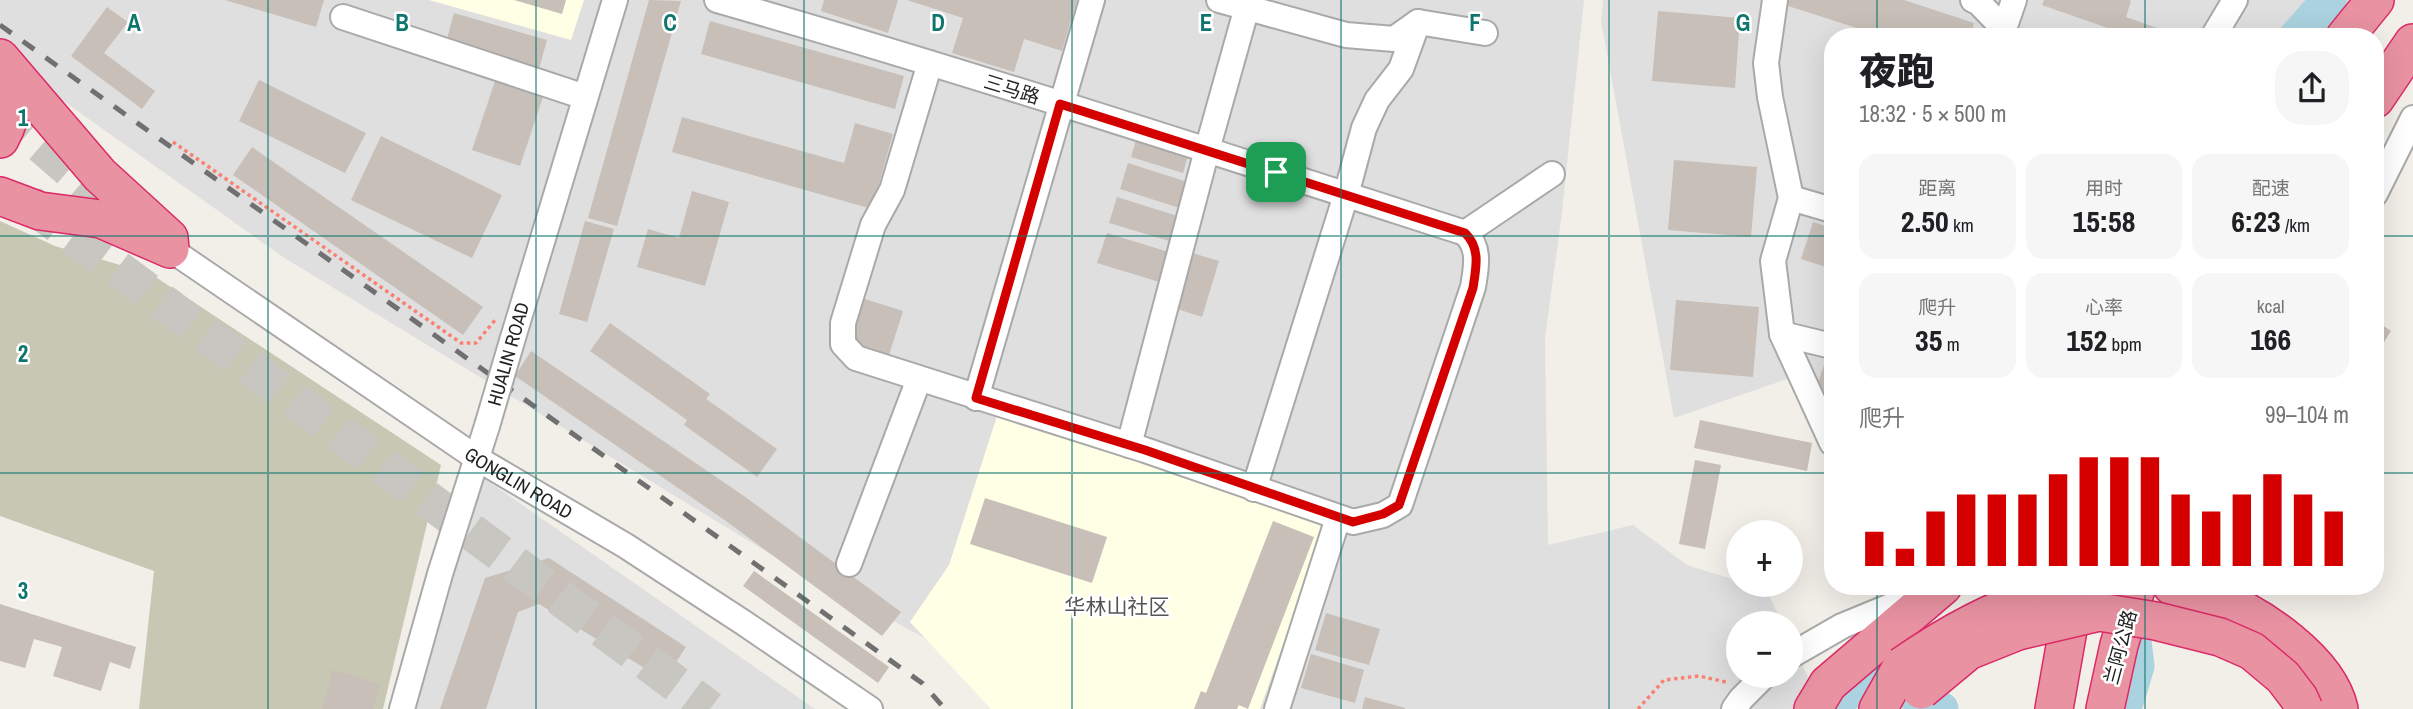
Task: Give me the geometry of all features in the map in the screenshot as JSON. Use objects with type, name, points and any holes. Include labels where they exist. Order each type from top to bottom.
[{"type":"highway","points":[[2352,28],[2375,0]]},
{"type":"highway","points":[[2384,86],[2413,43]]},
{"type":"highway","points":[[0,59],[9,77],[13,99],[10,121],[0,139]]},
{"type":"highway","points":[[0,59],[100,175],[169,238],[170,249],[101,219],[40,211],[0,196]]},
{"type":"highway","points":[[1813,709],[1828,684],[1931,595]]},
{"type":"highway","points":[[1878,709],[1902,666],[1933,645],[2022,600],[2044,595]]},
{"type":"highway","points":[[2054,709],[2069,625],[2081,595]]},
{"type":"highway","name":"兰阿公路","points":[[2105,709],[2119,645],[2134,595]]},
{"type":"highway","points":[[2204,595],[2255,617],[2291,643],[2318,668],[2337,699],[2339,709]]},
{"type":"highway","points":[[1905,709],[1921,690],[1968,651],[2018,631],[2099,612],[2156,621],[2207,634],[2252,652],[2283,677],[2304,709]]},
{"type":"highway","points":[[2119,645],[2120,709]]},
{"type":"street","name":"HUALIN ROAD","points":[[402,709],[440,574],[478,459],[615,0]]},
{"type":"street","name":"三马路","points":[[717,0],[930,63],[1465,233]]},
{"type":"street","points":[[976,398],[1092,0]]},
{"type":"street","points":[[1219,0],[1247,4],[1346,35],[1394,39],[1418,22],[1485,33]]},
{"type":"street","points":[[1775,0],[1766,64],[1770,97],[1791,198],[1773,261],[1782,334],[1824,426]]},
{"type":"street","points":[[1973,0],[1978,2],[1999,28]]},
{"type":"street","points":[[2005,28],[2014,0]]},
{"type":"street","points":[[2218,28],[2235,0]]},
{"type":"street","points":[[1129,445],[1247,4]]},
{"type":"street","points":[[343,18],[585,97]]},
{"type":"street","points":[[1254,489],[1346,195],[1363,128],[1377,100],[1401,69],[1418,22]]},
{"type":"street","points":[[930,63],[892,190],[873,225],[843,323],[843,344],[856,358],[1129,445],[1353,522],[1383,514],[1399,505],[1473,288],[1478,261],[1472,240],[1465,233],[1552,174]]},
{"type":"street","points":[[2384,184],[2401,166],[2413,118]]},
{"type":"street","points":[[1791,198],[1824,208]]},
{"type":"street","name":"GONGLIN ROAD","points":[[170,249],[478,459],[626,546],[847,699],[870,709]]},
{"type":"street","points":[[1782,334],[1824,344]]},
{"type":"street","points":[[849,564],[919,379]]},
{"type":"street","points":[[1278,709],[1338,517]]},
{"type":"street","points":[[1803,648],[1897,595]]},
{"type":"street","points":[[1734,709],[1753,688]]},
{"type":"path","points":[[173,142],[461,343],[476,343]]},
{"type":"path","points":[[1637,709],[1664,680],[1699,676],[1726,679]]},
{"type":"shaded area","points":[[0,0],[1584,0],[1562,212],[1545,338],[1548,545],[1633,525],[1687,565],[1726,577],[1726,597],[1770,597],[1776,611],[1726,611],[1726,688],[1803,688],[1793,709],[1055,709],[770,554],[283,257],[0,56]]},
{"type":"shaded area","points":[[429,0],[584,0],[571,40]]},
{"type":"shaded area","points":[[1603,0],[2369,0],[2348,28],[1824,28],[1824,415],[1805,373],[1674,418],[1601,21]]},
{"type":"shaded area","points":[[0,221],[55,246],[151,274],[441,465],[383,709],[139,709],[154,571],[0,516]]},
{"type":"shaded area","points":[[998,413],[1327,521],[1260,709],[991,709],[910,622],[949,565]]},
{"type":"shaded area","points":[[475,472],[815,709],[411,709]]},
{"type":"shaded area","points":[[1803,666],[1808,677],[1803,688]]},
{"type":"building","points":[[225,0],[324,0],[316,27]]},
{"type":"building","points":[[514,0],[566,0],[562,14]]},
{"type":"building","points":[[649,0],[681,1],[617,226],[588,218]]},
{"type":"building","points":[[824,0],[898,0],[888,33],[821,11]]},
{"type":"building","points":[[907,0],[1077,0],[1062,51],[1024,39],[1014,72],[952,53],[963,18]]},
{"type":"building","points":[[1786,0],[1904,0],[1974,23],[1973,28],[1857,28],[1785,5]]},
{"type":"building","points":[[2044,0],[2129,0],[2131,1],[2126,17],[2157,28],[2108,28],[2042,5]]},
{"type":"building","points":[[107,7],[128,22],[104,53],[155,91],[142,109],[71,56]]},
{"type":"building","points":[[1658,11],[1740,18],[1735,88],[1652,81]]},
{"type":"building","points":[[454,13],[547,40],[538,72],[445,46]]},
{"type":"building","points":[[710,21],[904,76],[895,109],[701,54]]},
{"type":"building","points":[[497,75],[545,91],[520,166],[472,150]]},
{"type":"building","points":[[259,80],[366,133],[345,173],[239,121]]},
{"type":"building","points":[[682,117],[844,163],[855,123],[893,134],[872,209],[672,152]]},
{"type":"building","points":[[1138,133],[1190,149],[1183,173],[1131,157]]},
{"type":"building","points":[[381,136],[502,195],[472,258],[351,200]]},
{"type":"building","points":[[252,147],[483,307],[463,335],[233,175]]},
{"type":"building","points":[[1674,160],[1757,167],[1751,237],[1668,230]]},
{"type":"building","points":[[1128,163],[1197,185],[1189,211],[1120,189]]},
{"type":"building","points":[[692,191],[729,202],[705,286],[637,267],[648,229],[679,238]]},
{"type":"building","points":[[1117,197],[1187,219],[1179,244],[1109,223]]},
{"type":"building","points":[[585,221],[614,229],[587,322],[559,314]]},
{"type":"building","points":[[1813,222],[1824,225],[1824,266],[1801,259]]},
{"type":"building","points":[[1107,233],[1175,254],[1166,284],[1097,263]]},
{"type":"building","points":[[1186,251],[1219,261],[1202,317],[1168,306]]},
{"type":"building","points":[[855,296],[903,311],[889,355],[857,345],[846,338]]},
{"type":"building","points":[[1676,300],[1759,307],[1753,377],[1670,370]]},
{"type":"building","points":[[610,323],[710,394],[706,399],[777,449],[757,477],[684,425],[687,420],[590,351]]},
{"type":"building","points":[[2384,326],[2391,331],[2384,342]]},
{"type":"building","points":[[531,351],[744,496],[901,612],[882,636],[726,521],[515,376]]},
{"type":"building","points":[[1824,365],[1824,392],[1816,390]]},
{"type":"building","points":[[1700,420],[1812,443],[1807,471],[1694,448]]},
{"type":"building","points":[[1695,460],[1721,465],[1705,549],[1679,544]]},
{"type":"building","points":[[985,498],[1107,537],[1092,583],[970,544]]},
{"type":"building","points":[[1273,521],[1314,537],[1248,709],[1239,705],[1237,709],[1194,709],[1201,691],[1206,693]]},
{"type":"building","points":[[549,558],[686,647],[664,680],[539,604],[518,612],[486,709],[440,709],[485,578]]},
{"type":"building","points":[[754,571],[889,667],[878,683],[743,586]]},
{"type":"building","points":[[0,604],[136,647],[130,669],[110,662],[101,691],[53,676],[62,647],[34,639],[25,668],[0,661]]},
{"type":"building","points":[[1326,613],[1380,629],[1369,665],[1315,650]]},
{"type":"building","points":[[1311,654],[1364,670],[1355,703],[1301,688]]},
{"type":"building","points":[[333,670],[380,684],[373,709],[322,709]]},
{"type":"building","points":[[1365,697],[1405,708],[1405,709],[1362,709]]},
{"type":"waterway","points":[[2304,28],[2329,0]]},
{"type":"waterway","points":[[2124,709],[2137,666],[2130,610]]},
{"type":"waterway","points":[[1832,709],[1851,689],[1884,679],[1941,709]]},
{"type":"tunnel","points":[[0,109],[115,209]]},
{"type":"tunnel","points":[[29,203],[710,709]]},
{"type":"railway","points":[[0,25],[922,683],[945,709]]},
{"type":"district","name":"华林山社区","points":[[1117,606]]},
{"type":"route","points":[[1060,104],[1276,172],[1465,233],[1472,240],[1478,261],[1473,288],[1399,505],[1383,514],[1353,522],[1145,450],[976,398],[1060,104]]}]
